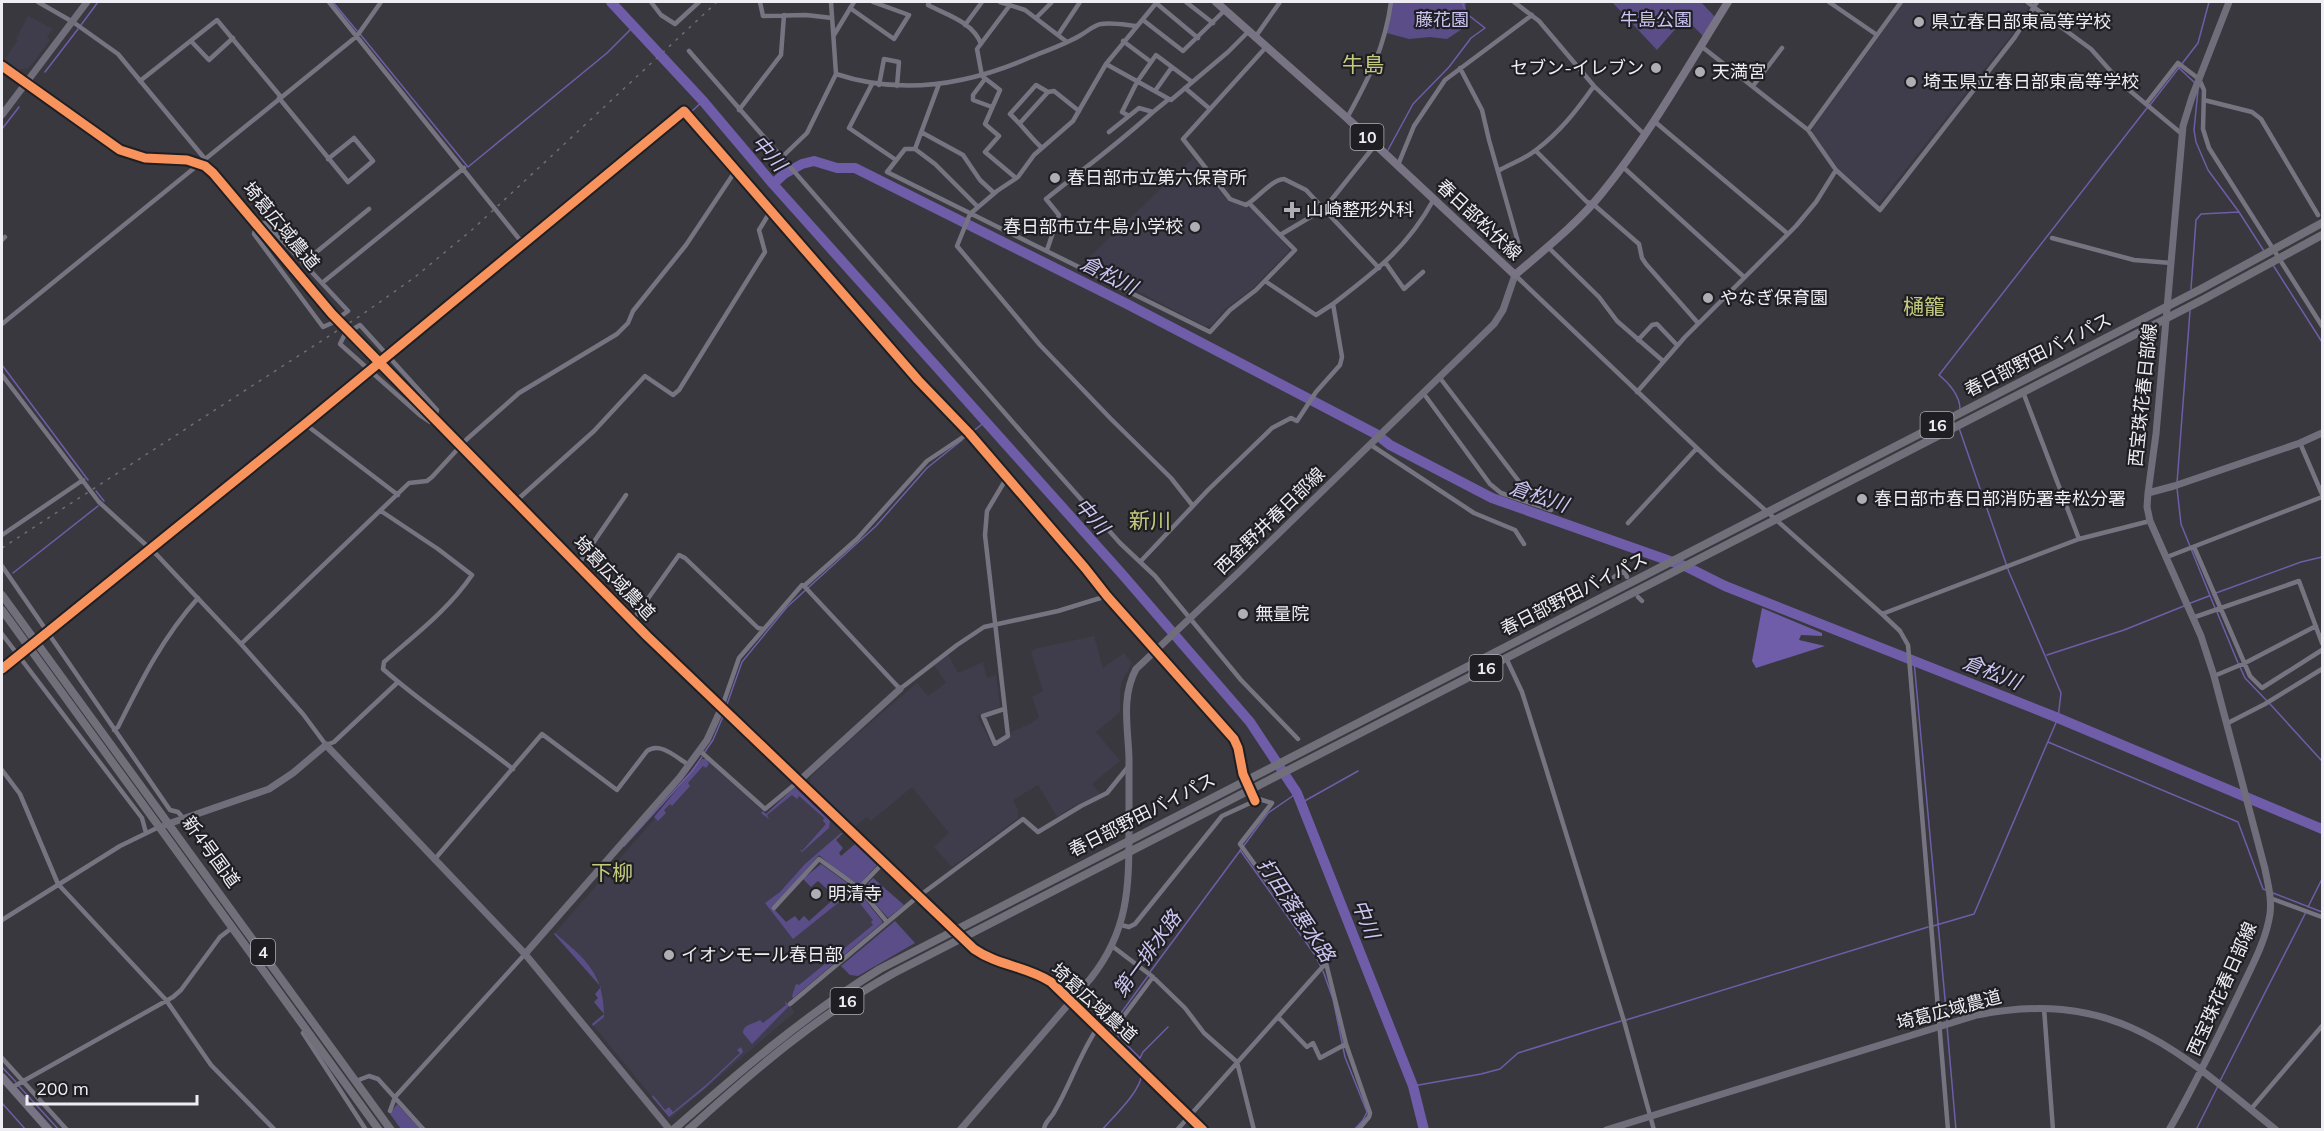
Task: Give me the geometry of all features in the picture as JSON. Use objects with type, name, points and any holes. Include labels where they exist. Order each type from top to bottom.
[{"type":"highway","name":"春日部野田バイパス","points":[[672,1130],[804,1020],[880,969],[1129,840],[1305,755],[1654,571],[2167,307],[2275,250],[2320,219]]},
{"type":"highway","name":"春日部野田バイパス","points":[[1305,755],[1506,658],[2322,236]]},
{"type":"highway","name":"新4号国道","points":[[2,595],[392,1130]]},
{"type":"highway","name":"新4号国道","points":[[2,610],[380,1130]]},
{"type":"highway","name":"春日部野田バイパス","points":[[688,1130],[742,1080],[810,1027],[862,991],[1129,851],[1256,780]]},
{"type":"highway","points":[[320,1048],[374,1130]]},
{"type":"highway","points":[[357,1081],[398,1130]]},
{"type":"main road","name":"春日部松伏線","points":[[1216,2],[1376,144],[1515,275],[1593,204],[1623,167],[1728,2]]},
{"type":"main road","points":[[2,1077],[50,1130]]},
{"type":"street","points":[[38,2],[75,23],[118,54],[202,161]]},
{"type":"street","points":[[2,115],[75,23],[87,2]]},
{"type":"street","points":[[329,2],[524,245]]},
{"type":"street","points":[[2,324],[357,36],[381,2]]},
{"type":"street","points":[[651,2],[661,15],[675,24],[699,2]]},
{"type":"street","points":[[760,2],[763,16],[832,18]]},
{"type":"street","points":[[781,158],[807,133],[836,74],[831,2]]},
{"type":"street","points":[[834,35],[854,2]]},
{"type":"street","points":[[850,8],[894,39],[909,15],[873,2]]},
{"type":"street","points":[[929,2],[928,5],[976,33],[981,44]]},
{"type":"street","points":[[965,25],[982,2]]},
{"type":"street","points":[[1000,2],[1018,8],[1036,18],[1067,42]]},
{"type":"street","points":[[1018,8],[1024,2]]},
{"type":"street","points":[[1036,18],[1052,2]]},
{"type":"street","points":[[1058,34],[1080,2]]},
{"type":"street","points":[[1193,506],[1172,478],[1040,345],[957,246],[970,215],[994,193],[1016,178],[1034,155],[1066,128],[1079,111],[1106,64],[1156,2],[1198,38]]},
{"type":"street","points":[[1186,2],[1212,23]]},
{"type":"street","points":[[1047,250],[1059,214],[1046,199],[1252,34],[1280,2]]},
{"type":"street","points":[[1347,118],[1374,68],[1391,2]]},
{"type":"street","points":[[1514,2],[1532,15],[1594,86],[1645,135]]},
{"type":"street","points":[[1829,2],[1876,35]]},
{"type":"street","points":[[1808,130],[1901,2]]},
{"type":"street","points":[[2027,2],[2035,4],[2091,49],[2124,85],[2182,134]]},
{"type":"street","name":"西宝珠花春日部線","points":[[2169,1130],[2202,1070],[2267,930],[2270,898],[2252,819],[2214,676],[2201,636],[2150,521],[2147,507],[2156,434],[2182,134],[2194,90],[2229,2]]},
{"type":"street","points":[[1701,46],[1808,130],[1836,170],[1880,210],[2015,37],[2035,4]]},
{"type":"street","points":[[1010,5],[977,49],[984,77],[1000,90],[985,124],[999,136],[986,152],[1016,178]]},
{"type":"street","points":[[1143,20],[1183,51],[1226,10]]},
{"type":"street","points":[[739,110],[781,55],[784,15]]},
{"type":"street","points":[[1398,165],[1422,111],[1445,80],[1532,15]]},
{"type":"street","points":[[140,81],[217,20],[233,38],[328,159],[348,182],[373,161],[354,138],[328,159]]},
{"type":"street","points":[[836,74],[872,84],[897,86],[939,84],[984,77],[1067,42],[1098,24],[1138,26]]},
{"type":"street","points":[[191,41],[209,60],[233,38]]},
{"type":"street","points":[[1124,41],[1151,62]]},
{"type":"street","points":[[1267,46],[1183,139],[1230,199],[1246,205],[1259,197],[1273,183],[1284,179],[1306,190],[1379,268]]},
{"type":"street","points":[[1753,86],[1782,48]]},
{"type":"street","points":[[689,51],[1038,451],[1120,543],[1141,561],[1186,621],[1265,707],[1298,738]]},
{"type":"street","points":[[1129,116],[1122,112],[1137,82],[1156,55],[1192,82]]},
{"type":"street","points":[[879,85],[884,59],[899,62],[897,86]]},
{"type":"street","points":[[2146,104],[2178,63],[2199,81],[2204,90],[2203,129],[2209,148],[2322,327]]},
{"type":"street","points":[[1106,64],[1169,99]]},
{"type":"street","name":"埼葛広域農道","points":[[2,66],[120,150],[145,158],[202,161],[257,222],[332,314],[632,621],[974,949],[995,961],[1028,970],[1043,977],[1071,1000],[1203,1130]]},
{"type":"street","points":[[1155,91],[1172,67]]},
{"type":"street","points":[[1460,68],[1482,110],[1520,249]]},
{"type":"street","points":[[984,77],[973,94],[973,100],[992,107]]},
{"type":"street","points":[[872,84],[849,128],[896,160]]},
{"type":"street","points":[[915,149],[939,84]]},
{"type":"street","points":[[1042,148],[1010,114],[1036,84],[1048,92]]},
{"type":"street","points":[[1498,171],[1536,151],[1568,121],[1594,86]]},
{"type":"street","points":[[1185,88],[1210,109]]},
{"type":"street","points":[[1020,123],[1048,92],[1054,91],[1079,111]]},
{"type":"street","points":[[2204,100],[2252,112],[2261,119],[2320,219]]},
{"type":"street","points":[[1109,132],[1138,108],[1153,112]]},
{"type":"street","points":[[46,634],[524,245],[684,111],[770,212],[796,237],[911,372],[969,433],[1107,596],[1156,648],[1234,739],[1243,774]]},
{"type":"street","points":[[1654,121],[1788,234]]},
{"type":"street","points":[[921,132],[963,155],[980,180],[994,193]]},
{"type":"street","points":[[1280,235],[1324,209],[1376,144]]},
{"type":"street","points":[[978,207],[935,164],[915,149],[905,149],[887,172],[1209,332],[1295,250],[1250,203]]},
{"type":"street","points":[[1536,151],[1587,202],[1593,204],[1639,244],[1646,264],[1698,323]]},
{"type":"street","points":[[1623,167],[1744,277]]},
{"type":"street","points":[[322,283],[464,168]]},
{"type":"street","points":[[241,644],[409,483],[427,481],[432,477],[462,445],[519,393],[617,334],[628,323],[633,311],[686,245],[736,170]]},
{"type":"street","points":[[1637,392],[1698,323],[1810,211],[1836,170]]},
{"type":"street","points":[[1265,281],[1316,315],[1379,268],[1419,226],[1434,199]]},
{"type":"street","points":[[303,263],[369,209]]},
{"type":"street","points":[[516,501],[594,431],[645,376],[673,395],[679,390],[765,252],[759,230],[770,212]]},
{"type":"street","points":[[257,222],[267,223],[303,263],[348,311],[332,324],[323,327],[254,234],[257,222]]},
{"type":"street","points":[[2052,238],[2134,260],[2171,263]]},
{"type":"street","points":[[1547,247],[1599,297],[1617,321],[1663,361]]},
{"type":"street","points":[[1385,262],[1404,289],[1423,272]]},
{"type":"street","points":[[1551,510],[1501,493],[1490,484],[1424,394],[1500,317],[1515,275],[1696,448],[1882,614],[1900,631],[1908,645],[1948,1130]]},
{"type":"street","points":[[1141,561],[1272,428],[1291,418],[1297,421],[1340,365],[1342,357],[1333,304]]},
{"type":"street","points":[[1638,340],[1652,325],[1656,324],[1677,345]]},
{"type":"street","points":[[360,325],[389,355],[436,410],[435,418],[430,422],[421,416],[370,370],[340,344],[351,328],[360,325]]},
{"type":"street","points":[[2,375],[99,502],[151,549],[198,598],[303,714],[326,745],[525,954],[672,1130]]},
{"type":"street","points":[[1440,378],[1537,505]]},
{"type":"street","points":[[2023,392],[2079,539]]},
{"type":"street","name":"西金野井春日部線","points":[[1156,648],[1424,394]]},
{"type":"street","points":[[305,424],[398,495]]},
{"type":"street","points":[[390,1110],[394,1097],[525,954],[689,766],[713,729],[739,658],[786,601],[857,539],[927,461],[969,433]]},
{"type":"street","points":[[2148,493],[2300,443],[2322,433]]},
{"type":"street","points":[[1374,443],[1474,513],[1515,530],[1524,544]]},
{"type":"street","points":[[2167,557],[2322,496],[2300,443]]},
{"type":"street","points":[[1628,523],[1696,448]]},
{"type":"street","points":[[1004,709],[983,716],[995,744],[1008,735],[985,535],[987,511],[1006,479]]},
{"type":"street","points":[[2,535],[83,480]]},
{"type":"street","points":[[578,564],[626,495]]},
{"type":"street","points":[[381,511],[472,575],[456,593],[452,602],[428,626],[384,662],[383,669],[513,769]]},
{"type":"street","points":[[1882,614],[2079,539],[2150,521]]},
{"type":"street","points":[[2194,547],[2250,676],[2262,688],[2322,650]]},
{"type":"street","points":[[632,621],[679,555],[685,558],[758,628],[763,629]]},
{"type":"street","points":[[2,566],[46,634],[170,810],[178,812],[184,819]]},
{"type":"street","points":[[1614,577],[1624,571],[1627,577]]},
{"type":"street","points":[[2192,618],[2299,581],[2322,643]]},
{"type":"street","points":[[804,586],[900,689]]},
{"type":"street","points":[[700,751],[764,809],[768,808],[900,689],[974,632],[994,623],[1058,611],[1107,596]]},
{"type":"street","points":[[114,730],[118,727],[176,621],[198,598]]},
{"type":"street","points":[[2214,676],[2245,663],[2316,626]]},
{"type":"street","points":[[2,634],[21,654],[142,818],[146,833]]},
{"type":"street","points":[[960,1130],[1099,968],[1121,925],[1128,897],[1126,712],[1128,690],[1136,669],[1156,648]]},
{"type":"street","points":[[2,669],[21,654]]},
{"type":"street","points":[[1506,658],[1522,692],[1623,1018],[1654,1130]]},
{"type":"street","points":[[2225,724],[2265,705],[2322,669]]},
{"type":"street","points":[[2,920],[120,846],[146,833],[269,789],[293,773],[326,745],[334,742],[398,682]]},
{"type":"street","points":[[434,860],[542,734],[618,790],[647,751],[654,747],[660,748],[689,766]]},
{"type":"street","points":[[790,1004],[886,922],[1023,819],[1038,832],[1107,793],[1128,767]]},
{"type":"street","points":[[2,770],[20,794],[58,884],[166,1000],[211,1065],[275,1130]]},
{"type":"street","points":[[1121,925],[1129,927],[1135,924],[1222,816],[1259,800],[1272,803],[1240,844],[1326,963],[1347,1044],[1370,1113],[1358,1130]]},
{"type":"street","points":[[774,908],[819,859],[860,888],[886,922]]},
{"type":"street","points":[[860,888],[884,862]]},
{"type":"street","points":[[2270,898],[2322,917]]},
{"type":"street","points":[[11,1088],[181,990],[220,937],[233,927]]},
{"type":"street","points":[[1112,946],[1152,977],[1185,1008],[1204,1033],[1237,1062],[1254,1130]]},
{"type":"street","points":[[1177,1130],[1326,963]]},
{"type":"street","points":[[1108,1037],[1152,977]]},
{"type":"street","points":[[2044,1008],[2053,1130]]},
{"type":"street","name":"埼葛広域農道","points":[[1606,1130],[1977,1015],[2006,1009],[2044,1008],[2102,1016],[2142,1031],[2164,1043],[2202,1070],[2276,1130]]},
{"type":"street","points":[[1278,1017],[1307,1047],[1313,1043],[1320,1058],[1347,1044]]},
{"type":"street","points":[[2251,1109],[2322,1026]]},
{"type":"street","points":[[1044,1130],[1083,1049],[1098,1027]]},
{"type":"street","points":[[303,1033],[366,1130]]},
{"type":"street","points":[[2,1058],[67,1130]]},
{"type":"street","points":[[357,1081],[374,1077],[424,1130]]},
{"type":"shaded area","name":"埼玉県立春日部東高等学校","points":[[1904,2],[2021,2],[2029,7],[2011,35],[1877,203],[1838,168],[1813,133],[1813,128]]},
{"type":"shaded area","points":[[28,16],[53,29],[47,37],[50,40],[33,63],[28,68],[18,70],[5,59],[18,40],[16,39]]},
{"type":"shaded area","name":"春日部市立牛島小学校","points":[[1193,158],[1225,198],[1241,204],[1246,201],[1290,250],[1251,290],[1225,309],[1212,325],[1205,326],[1083,263]]},
{"type":"shaded area","points":[[1762,608],[1822,633],[1822,636],[1801,635],[1799,640],[1825,646],[1756,668],[1752,661]]},
{"type":"shaded area","points":[[1094,636],[1103,668],[1124,653],[1132,663],[1120,690],[1120,712],[1096,732],[1120,761],[1092,784],[1100,794],[1057,817],[1038,785],[1013,800],[1018,810],[1018,818],[952,867],[934,847],[949,833],[912,787],[871,821],[867,817],[854,827],[810,784],[810,777],[917,683],[928,696],[946,683],[934,665],[948,654],[958,673],[983,662],[987,678],[996,675],[1000,706],[977,716],[994,748],[1011,735],[1011,732],[1030,724],[1039,717],[1032,697],[1043,691],[1031,653],[1034,649]]},
{"type":"shaded area","points":[[702,759],[706,759],[766,814],[795,787],[843,833],[836,840],[843,848],[839,853],[841,856],[855,844],[877,865],[858,884],[819,855],[773,908],[786,922],[795,916],[799,921],[804,916],[809,921],[836,897],[857,890],[882,923],[787,1003],[795,1012],[670,1119],[592,1024],[604,1014],[594,1002],[598,998],[595,994],[601,987],[554,934],[649,825]]},
{"type":"green space","name":"藤花園","points":[[1392,2],[1466,2],[1462,29],[1447,39],[1430,37],[1409,39],[1387,33]]},
{"type":"green space","name":"牛島公園","points":[[1612,2],[1701,2],[1715,17],[1703,36],[1685,18],[1657,50]]},
{"type":"green space","points":[[702,759],[706,759],[709,764],[706,768],[703,766],[688,783],[690,786],[672,806],[670,804],[664,810],[666,813],[658,821],[654,817]]},
{"type":"green space","points":[[795,787],[830,821],[829,828],[802,852],[799,849],[802,851],[826,824],[823,821],[824,818],[799,796],[797,799],[792,795],[767,815],[769,819],[761,813],[763,811],[766,814]]},
{"type":"green space","points":[[843,833],[836,840],[843,848],[839,853],[841,856],[855,844],[877,865],[861,883],[858,884],[839,872],[819,855],[773,908],[786,922],[795,916],[799,921],[804,916],[809,921],[836,897],[818,881],[811,887],[803,879],[821,864],[857,890],[882,923],[793,998],[796,984],[799,985],[873,925],[871,922],[873,920],[854,896],[851,898],[848,895],[793,939],[765,903],[780,892],[805,864]]},
{"type":"green space","points":[[873,878],[904,905],[888,918],[864,891]]},
{"type":"green space","points":[[895,921],[915,943],[858,976],[850,975],[841,966]]},
{"type":"green space","points":[[554,934],[584,960],[597,978],[599,985]]},
{"type":"green space","points":[[600,988],[604,1014],[594,1002],[598,998],[595,994]]},
{"type":"green space","points":[[785,1001],[789,1006],[752,1044],[743,1030],[760,1020],[763,1023],[786,1005]]},
{"type":"green space","points":[[604,1014],[604,1017],[593,1026],[592,1024]]},
{"type":"green space","points":[[741,1047],[743,1052],[704,1089],[669,1117],[652,1097],[653,1095],[665,1110],[669,1107],[673,1112],[740,1053],[737,1050]]},
{"type":"green space","points":[[397,1104],[420,1129],[401,1129],[390,1114]]},
{"type":"waterway","points":[[81,25],[98,2]]},
{"type":"waterway","points":[[333,2],[357,31]]},
{"type":"waterway","name":"中川","points":[[611,2],[703,101],[773,184],[1122,574],[1250,722],[1297,793],[1413,1086],[1424,1130]]},
{"type":"waterway","points":[[1388,150],[1413,104],[1449,67],[1471,38],[1485,28],[1467,14],[1462,2]]},
{"type":"waterway","points":[[2150,105],[2198,43],[2209,2]]},
{"type":"waterway","points":[[360,34],[468,167],[607,53],[634,26]]},
{"type":"waterway","points":[[45,72],[78,29]]},
{"type":"waterway","points":[[2179,68],[2195,83]]},
{"type":"waterway","points":[[2198,90],[2194,130],[2196,142],[2208,170],[2264,251]]},
{"type":"waterway","points":[[692,111],[703,101]]},
{"type":"waterway","points":[[2,129],[19,107]]},
{"type":"waterway","points":[[1960,409],[1953,390],[1939,375],[2147,108]]},
{"type":"waterway","points":[[549,229],[680,121]]},
{"type":"waterway","name":"倉松川","points":[[773,184],[784,174],[802,164],[814,161],[837,168],[855,168],[1127,304],[1376,434],[1390,445],[1492,498],[1687,567],[1725,586],[2058,718],[2322,829]]},
{"type":"waterway","points":[[2191,289],[2196,220],[2201,214],[2239,212]]},
{"type":"waterway","points":[[2273,265],[2322,342]]},
{"type":"waterway","points":[[394,356],[485,281]]},
{"type":"waterway","points":[[2177,483],[2190,311]]},
{"type":"waterway","points":[[2,365],[88,480]]},
{"type":"waterway","points":[[311,425],[370,376]]},
{"type":"waterway","points":[[971,433],[986,421]]},
{"type":"waterway","points":[[160,547],[307,428]]},
{"type":"waterway","points":[[1933,926],[1974,914],[2058,718],[2061,693],[2009,572],[1959,428]]},
{"type":"waterway","points":[[726,707],[742,662],[787,607],[876,526],[927,468],[962,440]]},
{"type":"waterway","points":[[2177,488],[2181,524],[2215,608]]},
{"type":"waterway","points":[[96,491],[104,501]]},
{"type":"waterway","points":[[13,573],[98,506]]},
{"type":"waterway","points":[[2216,593],[2301,562],[2322,557]]},
{"type":"waterway","points":[[116,582],[146,558]]},
{"type":"waterway","points":[[2188,604],[2209,596]]},
{"type":"waterway","points":[[2047,655],[2124,630],[2184,606]]},
{"type":"waterway","points":[[2217,612],[2238,663]]},
{"type":"waterway","points":[[1914,661],[1947,1021]]},
{"type":"waterway","points":[[2240,667],[2245,678],[2267,701]]},
{"type":"waterway","points":[[2270,704],[2322,761]]},
{"type":"waterway","points":[[704,753],[713,740],[724,714]]},
{"type":"waterway","points":[[2048,742],[2238,822],[2263,889],[2266,890]]},
{"type":"waterway","points":[[624,846],[702,757]]},
{"type":"waterway","points":[[1301,803],[1358,771]]},
{"type":"waterway","name":"第一排水路","points":[[1150,972],[1268,813],[1297,793]]},
{"type":"waterway","name":"打田落悪水路","points":[[1240,850],[1315,955],[1321,967]]},
{"type":"waterway","points":[[2308,907],[2322,879]]},
{"type":"waterway","points":[[2273,893],[2322,912]]},
{"type":"waterway","points":[[2220,1081],[2306,912]]},
{"type":"waterway","points":[[1626,1020],[1928,927]]},
{"type":"waterway","name":"打田落悪水路","points":[[1323,971],[1333,999],[1345,1057],[1367,1112],[1354,1130]]},
{"type":"waterway","name":"第一排水路","points":[[1141,1066],[1139,1057],[1110,1028],[1148,976]]},
{"type":"waterway","points":[[1413,1086],[1500,1069],[1518,1053],[1621,1021]]},
{"type":"waterway","points":[[1947,1026],[1956,1130]]},
{"type":"waterway","points":[[1140,1058],[1168,1027]]},
{"type":"waterway","points":[[2,1067],[16,1082]]},
{"type":"waterway","name":"第一排水路","points":[[1102,1130],[1132,1095],[1141,1074]]},
{"type":"waterway","points":[[19,1086],[59,1130]]},
{"type":"waterway","points":[[2196,1130],[2218,1086]]},
{"type":"waterway","points":[[2,1103],[26,1130]]},
{"type":"tunnel","points":[[1246,779],[1255,801]]},
{"type":"railway","points":[[2,548],[363,314],[415,277],[473,229],[717,2]]},
{"type":"cycle path","points":[[2,66],[120,150],[145,158],[187,160],[205,166],[213,173],[332,314],[647,636],[974,949],[983,955],[1032,972],[1051,982],[1203,1130]]},
{"type":"cycle path","points":[[2,669],[305,424],[684,111],[918,380],[969,433],[1107,596],[1234,739],[1243,774],[1255,801]]},
{"type":"place","name":"県立春日部東高等学校","points":[[1919,22]]},
{"type":"place","name":"セブン-イレブン","points":[[1656,68]]},
{"type":"place","name":"天満宮","points":[[1700,72]]},
{"type":"place","name":"埼玉県立春日部東高等学校","points":[[1911,82]]},
{"type":"place","name":"春日部市立第六保育所","points":[[1055,178]]},
{"type":"place","name":"山崎整形外科","points":[[1292,210]]},
{"type":"place","name":"春日部市立牛島小学校","points":[[1195,227]]},
{"type":"place","name":"やなぎ保育園","points":[[1708,298]]},
{"type":"place","name":"春日部市春日部消防署幸松分署","points":[[1862,499]]},
{"type":"place","name":"無量院","points":[[1243,614]]},
{"type":"place","name":"明清寺","points":[[816,894]]},
{"type":"place","name":"イオンモール春日部","points":[[669,955]]},
{"type":"district","name":"牛島","points":[[1363,65]]},
{"type":"district","name":"樋籠","points":[[1924,307]]},
{"type":"district","name":"新川","points":[[1150,521]]},
{"type":"district","name":"下柳","points":[[612,873]]}]
